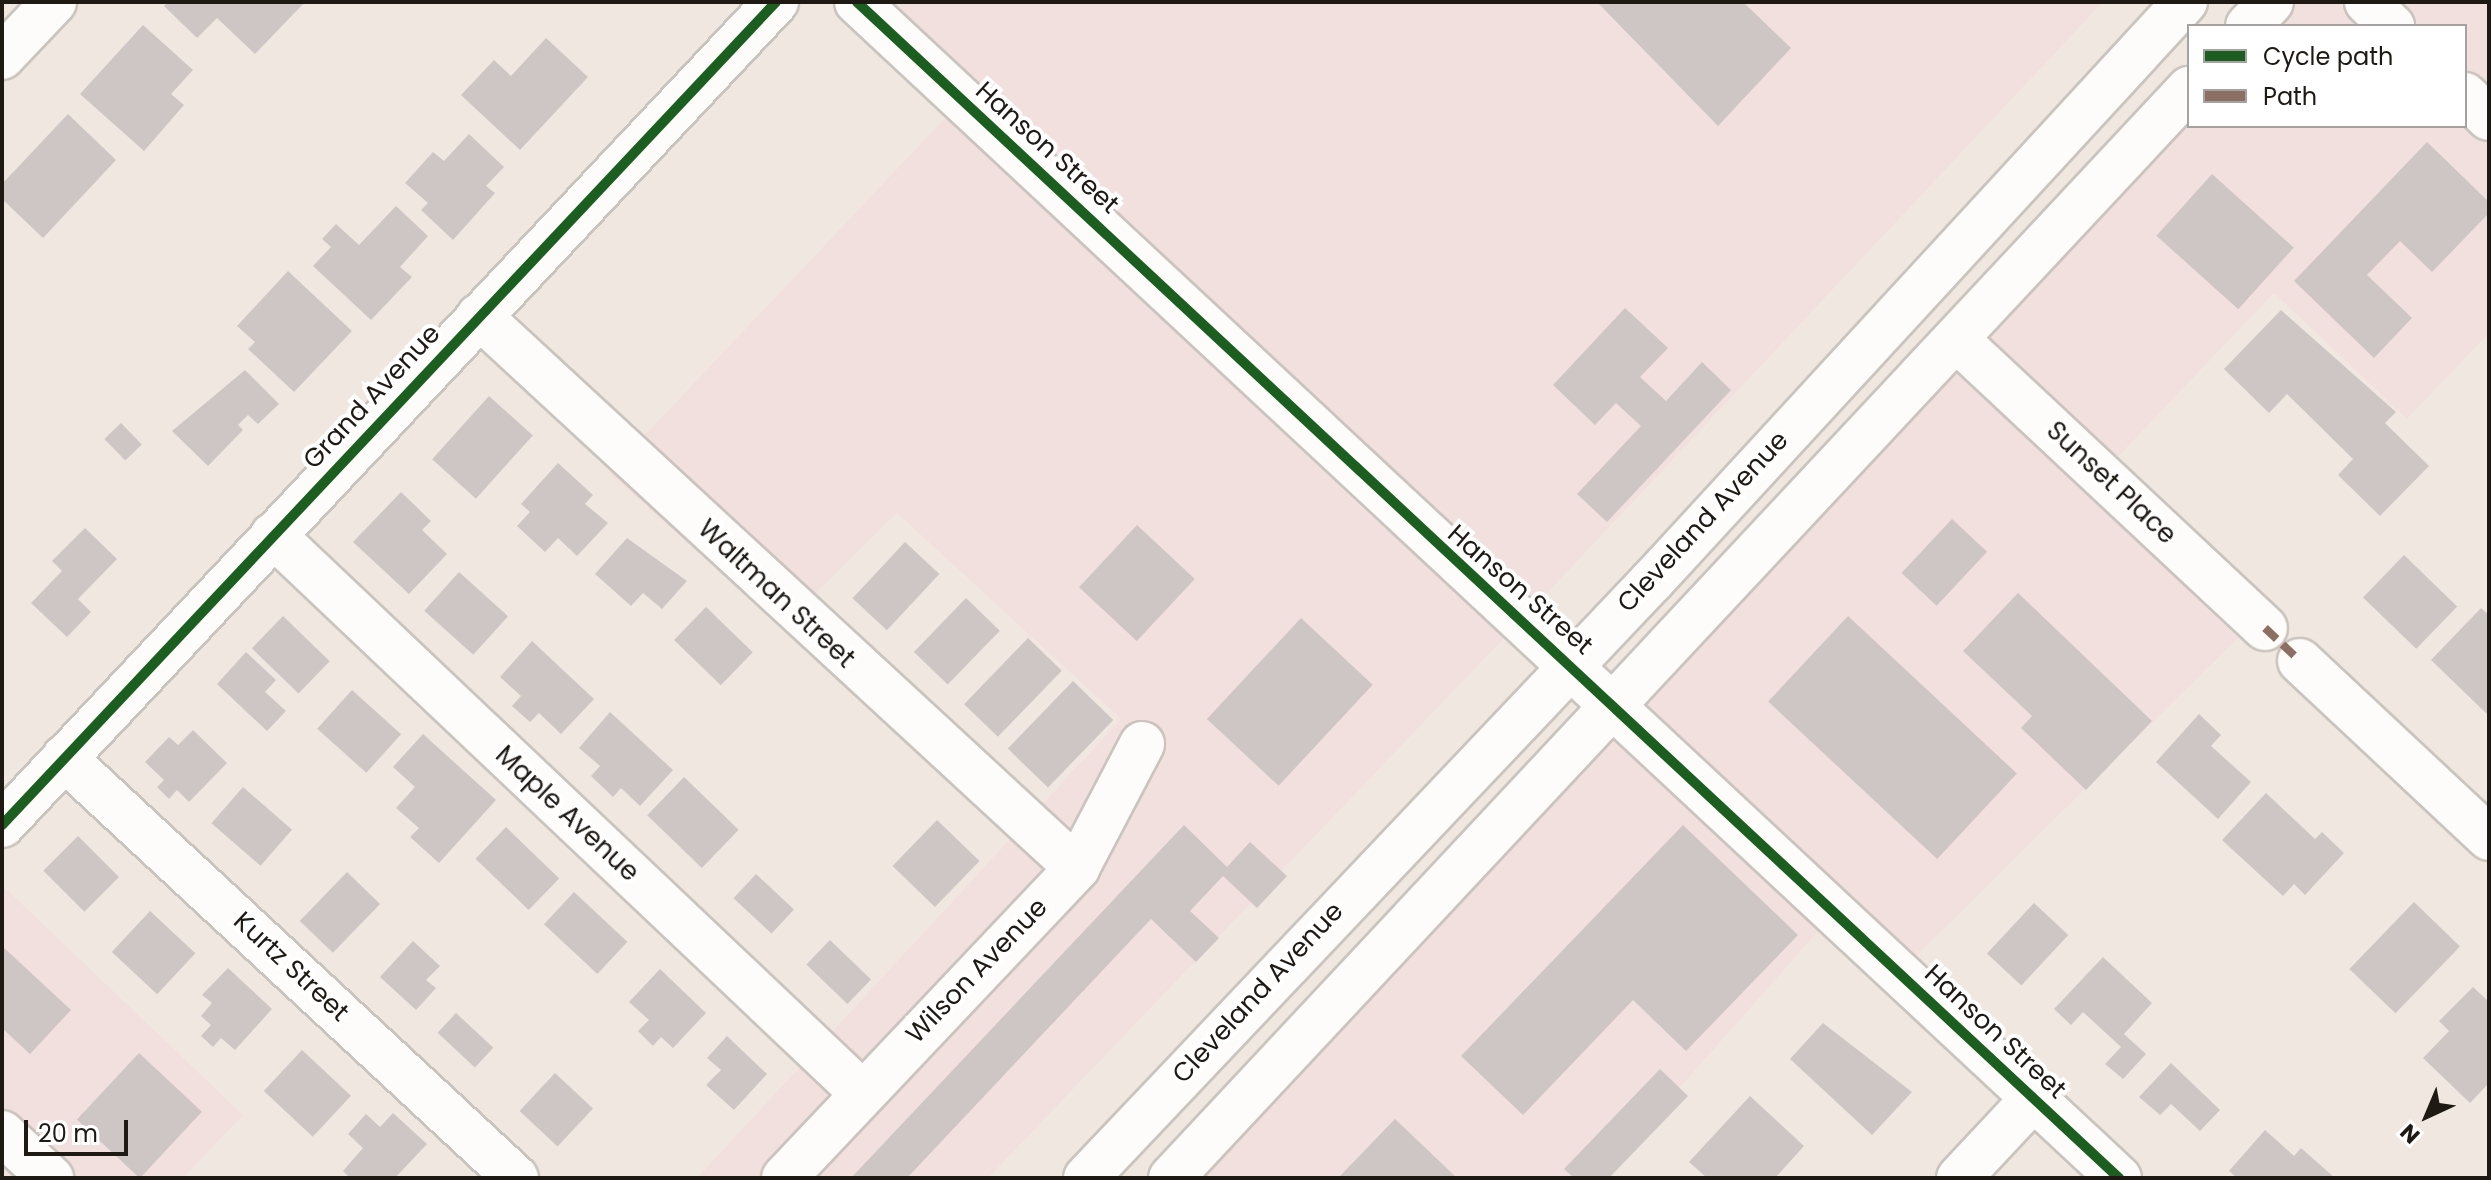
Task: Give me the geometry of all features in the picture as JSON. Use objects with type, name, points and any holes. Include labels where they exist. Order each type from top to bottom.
[{"type":"street","points":[[2,57],[54,2]]},
{"type":"street","name":"Grand Avenue","points":[[2,825],[776,2]]},
{"type":"street","name":"Hanson Street","points":[[857,2],[1377,494],[1571,662],[2119,1178]]},
{"type":"street","name":"Cleveland Avenue","points":[[1086,1178],[2185,2]]},
{"type":"street","points":[[2250,24],[2271,2]]},
{"type":"street","points":[[2367,2],[2390,24]]},
{"type":"street","points":[[1171,1178],[2187,91]]},
{"type":"street","points":[[2467,97],[2489,118]]},
{"type":"street","name":"Waltman Street","points":[[479,316],[1077,868]]},
{"type":"street","name":"Sunset Place","points":[[1956,339],[2265,628]]},
{"type":"street","name":"Maple Avenue","points":[[273,535],[861,1092]]},
{"type":"street","points":[[2300,661],[2489,838]]},
{"type":"street","name":"Wilson Avenue","points":[[784,1178],[861,1092],[1077,868],[1142,744]]},
{"type":"street","name":"Kurtz Street","points":[[64,758],[516,1178]]},
{"type":"street","points":[[1959,1178],[2033,1099]]},
{"type":"street","points":[[2,1133],[51,1178]]},
{"type":"shaded area","points":[[886,2],[2103,2],[1535,606],[1391,480],[1065,163]]},
{"type":"shaded area","points":[[2294,2],[2489,2],[2489,333],[2407,419],[2274,293],[2085,491],[2238,638],[1892,980],[1827,921],[1600,1178],[1184,1178],[2187,115],[2187,128],[2467,128],[2467,24],[2273,24]]},
{"type":"shaded area","points":[[948,115],[1363,509],[1507,635],[988,1178],[697,1178],[1121,719],[897,513],[782,626],[609,473]]},
{"type":"shaded area","points":[[2,885],[243,1115],[183,1178],[2,1178]]},
{"type":"building","points":[[168,2],[305,2],[255,54],[217,18],[197,38],[164,6]]},
{"type":"building","points":[[1597,2],[1743,2],[1791,48],[1718,126]]},
{"type":"building","points":[[143,25],[193,70],[171,94],[184,105],[144,151],[80,94]]},
{"type":"building","points":[[546,38],[588,77],[520,150],[461,95],[494,60],[511,76]]},
{"type":"building","points":[[68,114],[116,160],[43,238],[2,199],[2,184]]},
{"type":"building","points":[[469,134],[504,167],[486,186],[495,193],[453,240],[421,210],[428,203],[405,183],[433,152],[444,161]]},
{"type":"building","points":[[2427,142],[2489,202],[2489,213],[2432,272],[2400,241],[2367,275],[2412,318],[2374,358],[2294,281]]},
{"type":"building","points":[[2212,174],[2294,248],[2238,309],[2156,236]]},
{"type":"building","points":[[396,206],[428,236],[400,267],[412,277],[371,320],[313,266],[331,247],[322,239],[336,224],[359,245]]},
{"type":"building","points":[[288,271],[352,331],[294,392],[248,349],[255,342],[237,326]]},
{"type":"building","points":[[1625,308],[1668,348],[1640,377],[1666,401],[1702,362],[1731,390],[1607,522],[1577,494],[1641,426],[1616,403],[1595,425],[1553,385]]},
{"type":"building","points":[[2281,310],[2396,412],[2385,423],[2429,466],[2380,516],[2338,475],[2353,459],[2287,394],[2269,413],[2224,369]]},
{"type":"building","points":[[245,370],[279,404],[258,424],[248,415],[238,425],[243,430],[208,466],[172,431]]},
{"type":"building","points":[[489,396],[533,435],[476,499],[432,459]]},
{"type":"building","points":[[121,423],[142,445],[125,461],[104,439]]},
{"type":"building","points":[[558,463],[593,495],[585,504],[608,523],[577,556],[558,538],[545,552],[517,526],[530,512],[521,504]]},
{"type":"building","points":[[401,492],[431,521],[422,530],[447,554],[409,594],[353,542]]},
{"type":"building","points":[[1952,519],[1987,552],[1937,606],[1902,573]]},
{"type":"building","points":[[1137,525],[1195,579],[1137,641],[1079,587]]},
{"type":"building","points":[[85,528],[117,559],[78,599],[91,612],[67,637],[31,603],[62,571],[52,561]]},
{"type":"building","points":[[627,538],[687,581],[662,609],[643,593],[631,606],[595,574]]},
{"type":"building","points":[[905,542],[939,574],[887,630],[852,598]]},
{"type":"building","points":[[2404,555],[2457,606],[2416,649],[2363,597]]},
{"type":"building","points":[[459,572],[508,616],[473,655],[424,611]]},
{"type":"building","points":[[2018,593],[2152,721],[2086,790],[2021,728],[2032,716],[1963,651]]},
{"type":"building","points":[[966,598],[1000,631],[948,685],[914,652]]},
{"type":"building","points":[[706,607],[753,652],[721,685],[674,640]]},
{"type":"building","points":[[2481,608],[2489,615],[2489,716],[2431,660]]},
{"type":"building","points":[[283,616],[330,661],[298,694],[252,648]]},
{"type":"building","points":[[1848,616],[2017,774],[1937,859],[1768,702]]},
{"type":"building","points":[[1301,618],[1373,685],[1279,786],[1207,719]]},
{"type":"building","points":[[1028,638],[1062,671],[998,737],[964,704]]},
{"type":"building","points":[[532,641],[594,699],[561,734],[539,713],[530,722],[512,706],[521,696],[500,677]]},
{"type":"building","points":[[246,652],[276,680],[265,692],[286,711],[267,731],[217,684]]},
{"type":"building","points":[[1073,681],[1113,720],[1048,788],[1008,749]]},
{"type":"building","points":[[352,690],[401,734],[366,773],[317,729]]},
{"type":"building","points":[[610,712],[673,770],[640,806],[621,788],[613,797],[591,776],[600,766],[579,748]]},
{"type":"building","points":[[2199,714],[2221,735],[2211,746],[2251,782],[2218,819],[2156,762]]},
{"type":"building","points":[[193,730],[227,763],[189,802],[177,790],[169,799],[157,787],[164,780],[145,762],[169,737],[178,745]]},
{"type":"building","points":[[423,734],[496,800],[439,863],[410,837],[419,828],[396,808],[415,787],[393,767]]},
{"type":"building","points":[[684,777],[739,830],[702,868],[647,815]]},
{"type":"building","points":[[243,787],[292,830],[261,866],[212,823]]},
{"type":"building","points":[[2266,793],[2315,839],[2322,832],[2344,853],[2305,895],[2294,884],[2283,896],[2222,840]]},
{"type":"building","points":[[937,820],[979,861],[935,907],[893,866]]},
{"type":"building","points":[[1184,825],[1227,867],[1250,842],[1287,876],[1257,908],[1223,876],[1190,911],[1219,938],[1196,962],[1151,919],[907,1178],[851,1178]]},
{"type":"building","points":[[1683,825],[1798,935],[1686,1051],[1633,1000],[1523,1115],[1461,1056]]},
{"type":"building","points":[[506,827],[559,878],[529,910],[475,859]]},
{"type":"building","points":[[78,836],[119,877],[84,912],[43,871]]},
{"type":"building","points":[[347,872],[380,904],[333,953],[300,921]]},
{"type":"building","points":[[756,874],[794,909],[772,934],[733,898]]},
{"type":"building","points":[[574,892],[627,942],[597,974],[544,924]]},
{"type":"building","points":[[2414,902],[2460,946],[2395,1013],[2349,969]]},
{"type":"building","points":[[2034,903],[2068,935],[2021,986],[1987,953]]},
{"type":"building","points":[[150,911],[195,953],[157,994],[112,952]]},
{"type":"building","points":[[830,940],[871,980],[847,1004],[806,964]]},
{"type":"building","points":[[413,941],[440,966],[426,980],[436,988],[416,1010],[380,977]]},
{"type":"building","points":[[2,946],[71,1010],[30,1054],[2,1028]]},
{"type":"building","points":[[2103,957],[2152,1003],[2124,1034],[2146,1054],[2123,1079],[2105,1064],[2121,1047],[2083,1012],[2071,1025],[2054,1009]]},
{"type":"building","points":[[228,968],[272,1009],[235,1050],[221,1038],[213,1047],[201,1036],[211,1025],[201,1016],[212,1003],[202,995]]},
{"type":"building","points":[[660,969],[706,1013],[673,1048],[661,1037],[653,1046],[638,1031],[649,1020],[629,1002]]},
{"type":"building","points":[[2473,987],[2489,1002],[2489,1083],[2470,1103],[2423,1058],[2449,1031],[2439,1021]]},
{"type":"building","points":[[456,1013],[493,1048],[475,1068],[438,1033]]},
{"type":"building","points":[[1823,1023],[1912,1092],[1872,1135],[1790,1059]]},
{"type":"building","points":[[727,1036],[767,1074],[734,1110],[706,1085],[721,1070],[707,1058]]},
{"type":"building","points":[[302,1050],[351,1096],[313,1137],[264,1091]]},
{"type":"building","points":[[139,1053],[202,1112],[140,1178],[77,1120]]},
{"type":"building","points":[[2171,1063],[2220,1110],[2200,1131],[2171,1104],[2160,1115],[2139,1097]]},
{"type":"building","points":[[1660,1069],[1688,1096],[1609,1178],[1574,1178],[1564,1169]]},
{"type":"building","points":[[555,1073],[593,1108],[558,1146],[520,1111]]},
{"type":"building","points":[[1750,1096],[1804,1146],[1775,1178],[1707,1178],[1689,1162]]},
{"type":"building","points":[[393,1113],[427,1144],[395,1178],[350,1178],[343,1171],[363,1148],[348,1134],[366,1114],[380,1127]]},
{"type":"building","points":[[1395,1119],[1457,1178],[1338,1178]]},
{"type":"building","points":[[2265,1130],[2294,1156],[2301,1148],[2335,1178],[2237,1178],[2229,1171]]},
{"type":"marked path","points":[[2265,628],[2300,661]]},
{"type":"cycle path","points":[[2,825],[776,2]]},
{"type":"cycle path","points":[[857,2],[2119,1178]]}]
